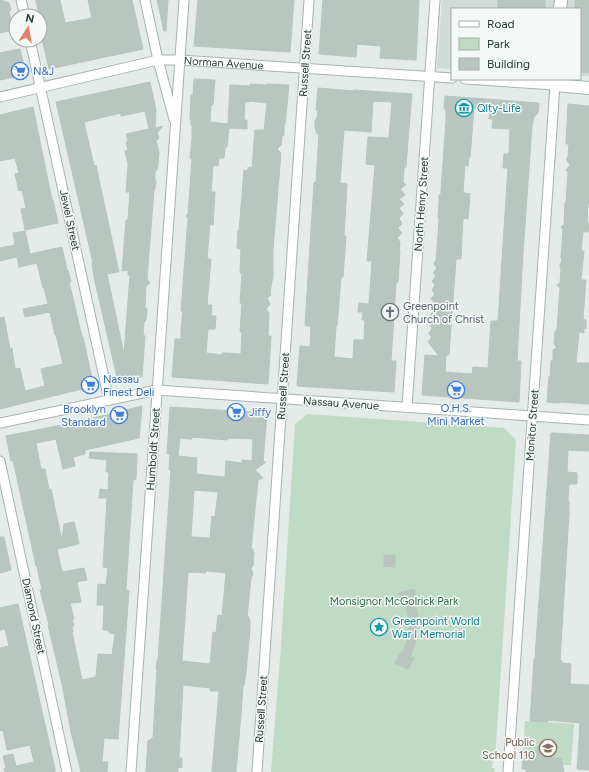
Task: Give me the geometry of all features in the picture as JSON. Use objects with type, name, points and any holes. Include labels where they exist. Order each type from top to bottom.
[{"type":"main road","points":[[555,82],[589,88]]},
{"type":"street","name":"Humboldt Street","points":[[145,0],[158,60],[176,127]]},
{"type":"street","name":"Humboldt Street","points":[[131,772],[184,0]]},
{"type":"street","name":"Russell Street","points":[[257,772],[309,0]]},
{"type":"street","name":"North Henry Street","points":[[407,407],[435,0]]},
{"type":"street","name":"Jewel Street","points":[[32,48],[109,400]]},
{"type":"street","name":"Norman Avenue","points":[[0,97],[158,60],[180,60],[451,78]]},
{"type":"street","points":[[496,80],[555,82]]},
{"type":"street","name":"Monitor Street","points":[[508,772],[555,82]]},
{"type":"street","name":"Nassau Avenue","points":[[0,423],[157,390],[282,400],[589,420]]},
{"type":"street","name":"Diamond Street","points":[[0,461],[67,772]]},
{"type":"shaded area","points":[[442,0],[589,0],[589,76],[581,76],[581,8],[451,8],[451,69],[437,68]]},
{"type":"green space","name":"Monsignor McGolrick Park","points":[[307,414],[504,428],[516,440],[495,760],[493,760],[492,768],[495,768],[494,772],[271,772],[281,645],[295,424]]},
{"type":"green space","name":"Public School 110","points":[[525,721],[574,724],[571,765],[561,765],[561,759],[551,758],[551,748],[537,747],[537,757],[523,756]]},
{"type":"building","points":[[0,0],[9,3],[10,8],[8,8],[8,31],[0,33]]},
{"type":"building","points":[[36,0],[60,0],[65,23],[92,18],[88,0],[132,0],[143,49],[49,69],[44,48],[48,48],[48,8],[38,8]]},
{"type":"building","points":[[157,0],[168,0],[166,31],[164,31]]},
{"type":"building","points":[[198,0],[294,0],[290,52],[194,46]]},
{"type":"building","points":[[323,0],[419,0],[416,60],[380,58],[381,46],[357,44],[356,57],[319,54]]},
{"type":"building","points":[[498,0],[545,0],[545,8],[498,8]]},
{"type":"building","points":[[575,0],[589,0],[589,73],[581,72],[581,8],[575,8]]},
{"type":"building","points":[[20,49],[26,75],[0,80],[0,53]]},
{"type":"building","points":[[194,79],[215,80],[210,122],[228,124],[230,85],[289,85],[284,135],[282,136],[281,145],[277,149],[281,153],[273,250],[273,276],[270,292],[271,295],[267,298],[270,304],[266,309],[269,313],[268,336],[271,336],[268,384],[172,377],[175,339],[181,339],[183,311],[181,311],[188,218],[186,216],[188,214],[192,159],[190,158],[192,125],[190,119],[191,95],[193,95]],"holes":[[[245,102],[267,103],[264,130],[255,130],[252,168],[248,167],[248,171],[244,170],[237,248],[241,249],[240,273],[242,273],[240,303],[242,303],[240,332],[242,332],[241,354],[222,353],[222,355],[206,353],[208,329],[215,329],[216,316],[211,316],[212,305],[207,305],[211,259],[207,259],[210,224],[213,225],[215,192],[211,192],[213,165],[218,166],[219,158],[224,158],[229,128],[247,129],[247,120],[244,120]]]},
{"type":"building","points":[[150,82],[156,110],[155,128],[163,126],[157,133],[159,138],[156,141],[159,152],[157,170],[155,171],[156,181],[147,279],[150,283],[146,286],[145,307],[147,309],[143,335],[145,336],[142,377],[118,382],[94,277],[93,263],[56,102]],"holes":[[[145,111],[149,129],[126,134],[128,141],[126,142],[128,150],[125,151],[128,164],[126,192],[130,192],[122,271],[128,270],[128,275],[130,275],[124,354],[107,274],[119,272],[96,165],[94,166],[84,122],[121,113],[121,116]]]},
{"type":"building","points":[[318,88],[412,94],[406,167],[404,168],[403,182],[406,185],[400,189],[405,195],[399,199],[404,204],[399,208],[403,214],[399,218],[402,224],[398,228],[402,233],[397,238],[400,242],[400,251],[398,282],[396,283],[391,361],[396,361],[394,392],[297,386],[300,346],[310,347],[311,326],[305,325],[314,183],[316,182],[319,134],[317,134],[315,127],[318,111],[316,110]],"holes":[[[373,101],[392,102],[389,138],[368,137],[366,164],[375,165],[367,261],[372,261],[369,304],[359,303],[358,312],[363,312],[362,320],[365,320],[364,340],[354,340],[353,359],[334,357],[346,236],[344,236],[347,184],[340,183],[344,130],[371,132]]]},
{"type":"building","points":[[445,96],[539,103],[538,113],[534,117],[532,126],[523,253],[517,361],[521,361],[519,402],[422,395],[425,355],[439,356],[428,342],[432,337],[429,334],[432,328],[430,325],[433,320],[430,316],[433,311],[431,307],[434,302],[431,299],[435,294],[432,290],[435,285],[432,281],[436,276],[433,273],[437,268],[434,264],[436,260],[439,195],[441,194],[446,121],[446,110],[444,109]],"holes":[[[474,108],[490,109],[489,119],[493,119],[492,128],[510,129],[509,154],[504,154],[503,168],[508,168],[498,321],[491,321],[488,368],[473,367],[472,374],[445,372],[446,355],[449,355],[456,259],[461,259],[463,218],[468,219],[470,194],[463,192],[465,165],[468,166],[470,157]]]},
{"type":"building","points":[[568,104],[589,106],[589,203],[587,222],[589,223],[588,232],[583,232],[581,251],[584,251],[581,280],[586,280],[583,319],[586,320],[586,329],[584,328],[584,333],[579,332],[576,363],[589,363],[589,404],[547,402],[553,350],[557,348],[554,344],[555,331],[557,330],[560,288],[557,285],[560,283],[560,264],[562,261],[563,229],[561,227],[564,225],[568,172],[566,170],[570,165],[566,159],[568,157],[569,144],[566,144]]},
{"type":"building","points":[[33,107],[58,223],[25,230],[21,209],[26,208],[22,190],[19,191],[15,174],[19,173],[15,158],[0,161],[0,115]]},
{"type":"building","points":[[25,231],[30,254],[62,247],[94,388],[86,390],[86,388],[0,409],[0,318],[4,317],[10,349],[12,348],[15,369],[20,368],[25,391],[45,386],[41,369],[63,364],[50,312],[25,317],[23,309],[48,304],[37,263],[19,267],[17,257],[0,261],[0,248],[15,245],[13,233]]},
{"type":"building","points":[[142,406],[139,438],[85,450],[85,454],[73,457],[75,466],[63,469],[56,439],[36,443],[41,469],[45,469],[49,490],[51,489],[62,541],[64,524],[74,522],[77,533],[79,544],[57,549],[62,572],[84,568],[87,580],[77,582],[81,602],[70,603],[74,619],[72,619],[74,626],[72,626],[72,632],[82,680],[96,677],[98,654],[112,655],[115,634],[109,633],[109,630],[103,630],[104,605],[97,605],[98,584],[106,585],[108,568],[103,567],[107,498],[99,498],[100,489],[108,490],[109,472],[106,472],[107,460],[89,458],[90,452],[137,454],[136,479],[133,480],[126,590],[129,591],[118,739],[104,738],[102,762],[108,762],[107,772],[81,772],[40,590],[42,589],[37,566],[13,460],[11,461],[6,436],[77,422]]},
{"type":"building","points":[[170,407],[267,413],[263,462],[266,462],[255,470],[263,478],[258,480],[251,549],[253,549],[254,552],[253,566],[251,568],[253,574],[251,578],[247,617],[249,617],[250,620],[250,630],[246,672],[243,686],[236,772],[212,772],[219,691],[210,691],[210,688],[183,685],[179,758],[182,758],[182,768],[178,767],[178,772],[146,772],[148,741],[153,738],[156,669],[158,660],[171,470],[169,470],[170,454],[167,454]],"holes":[[[192,437],[228,440],[228,438],[253,439],[252,461],[242,460],[242,463],[226,461],[225,477],[196,474],[197,458],[178,456],[180,438],[192,439]],[[194,490],[218,492],[215,517],[212,516],[210,538],[191,537]],[[206,571],[226,573],[222,616],[218,615],[216,633],[213,632],[210,664],[182,661],[188,572],[206,573]]]},
{"type":"building","points":[[551,433],[589,435],[589,451],[568,450],[567,472],[577,473],[577,484],[569,484],[569,513],[560,661],[562,661],[562,663],[571,664],[570,684],[589,685],[589,770],[577,769],[580,723],[548,720],[548,722],[530,721]]},
{"type":"building","points":[[0,537],[4,537],[11,570],[0,573]]},
{"type":"building","points":[[384,555],[395,556],[395,567],[384,566]]},
{"type":"building","points":[[414,589],[418,601],[415,602],[418,628],[415,644],[410,657],[414,658],[408,669],[395,663],[401,652],[403,653],[409,631],[409,620],[406,605],[404,606],[399,593]]},
{"type":"building","points":[[18,604],[55,772],[5,772],[4,768],[6,768],[3,756],[13,754],[16,766],[34,762],[30,745],[7,750],[3,730],[0,731],[0,648],[9,646],[5,629],[0,630],[0,608]]},
{"type":"building","points":[[537,747],[551,748],[551,758],[561,758],[564,772],[526,772],[526,769],[522,769],[523,756],[537,757]]},
{"type":"place","name":"N&J","points":[[20,71]]},
{"type":"place","name":"Qlty-Life","points":[[464,108]]},
{"type":"place","name":"Greenpoint Church of Christ","points":[[390,312]]},
{"type":"place","name":"Nassau Finest Deli","points":[[90,385]]},
{"type":"place","name":"O.H.S. Mini Market","points":[[456,390]]},
{"type":"place","name":"Jiffy","points":[[236,412]]},
{"type":"place","name":"Brooklyn Standard","points":[[119,415]]},
{"type":"place","name":"Greenpoint World War I Memorial","points":[[379,627]]},
{"type":"place","name":"Public School 110","points":[[548,748]]}]
